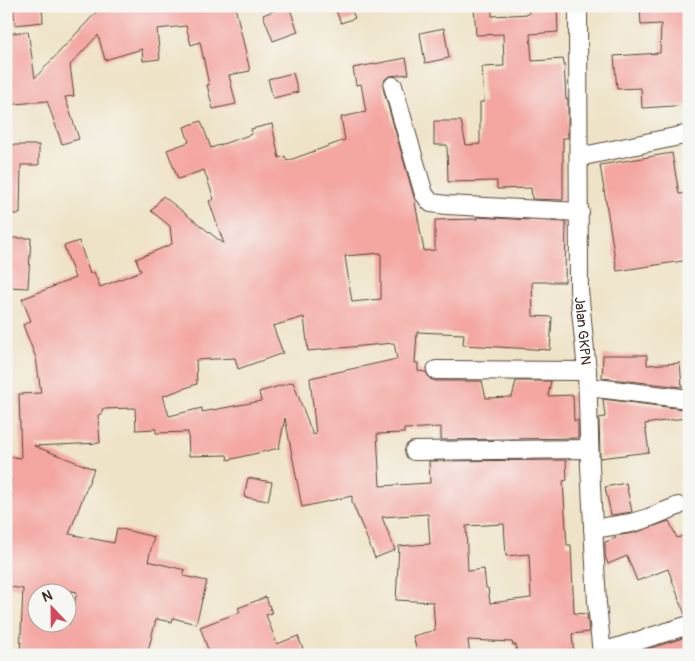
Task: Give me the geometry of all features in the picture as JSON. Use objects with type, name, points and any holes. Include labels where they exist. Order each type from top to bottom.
[{"type":"street","name":"Jalan GKPN","points":[[578,6],[579,290],[588,379],[593,529],[602,653]]},
{"type":"street","points":[[393,86],[424,194],[431,203],[580,212]]},
{"type":"street","points":[[579,158],[689,134]]},
{"type":"street","points":[[436,370],[588,379],[689,399]]},
{"type":"street","points":[[414,451],[589,449]]},
{"type":"street","points":[[593,529],[631,523],[678,506]]},
{"type":"street","points":[[602,653],[689,625]]},
{"type":"building","points":[[13,6],[42,6],[43,22],[15,25]]},
{"type":"building","points":[[102,6],[235,6],[250,71],[229,75],[236,104],[213,109],[200,42],[191,45],[186,26],[157,29],[160,59],[143,61],[142,49],[105,60],[98,35],[70,65],[74,96],[65,97],[79,139],[62,144],[47,101],[6,105],[6,76],[10,76],[6,34],[28,31],[35,78]]},
{"type":"building","points":[[289,6],[298,32],[273,41],[263,15]]},
{"type":"building","points":[[334,6],[350,6],[355,18],[341,23]]},
{"type":"building","points":[[474,6],[492,6],[492,16],[529,14],[529,9],[557,8],[558,32],[530,34],[532,61],[563,59],[564,63],[566,99],[568,99],[568,138],[563,138],[563,200],[532,199],[531,188],[497,189],[497,181],[448,182],[447,145],[434,145],[434,121],[461,121],[466,145],[480,144],[480,102],[484,102],[482,67],[504,66],[503,34],[476,35]]},
{"type":"building","points":[[685,7],[685,34],[689,33],[689,105],[642,108],[641,88],[617,89],[614,56],[660,53],[661,24],[641,25],[640,8]]},
{"type":"building","points":[[444,28],[449,58],[425,63],[420,33]]},
{"type":"building","points":[[406,58],[409,74],[390,76],[385,79],[383,88],[414,197],[424,251],[435,250],[435,220],[477,219],[477,217],[566,222],[565,282],[532,282],[533,316],[552,317],[550,350],[463,345],[464,334],[417,332],[415,363],[418,363],[418,371],[426,372],[430,379],[435,381],[482,381],[486,398],[512,397],[516,381],[551,381],[548,396],[573,395],[574,421],[578,420],[578,438],[441,440],[441,427],[404,429],[404,433],[377,434],[380,486],[430,483],[429,461],[566,460],[567,480],[563,481],[567,545],[571,545],[574,613],[587,614],[589,632],[572,634],[574,655],[517,655],[516,645],[513,645],[512,642],[468,640],[470,655],[418,655],[413,636],[435,630],[433,602],[396,600],[399,546],[430,544],[428,514],[382,517],[395,550],[375,558],[352,502],[352,496],[302,507],[285,418],[279,448],[228,460],[227,455],[189,456],[188,432],[156,433],[156,429],[136,430],[135,408],[102,409],[102,414],[98,415],[100,443],[34,446],[94,469],[69,534],[114,543],[117,528],[154,537],[148,561],[185,570],[183,576],[207,581],[196,624],[173,618],[172,622],[156,619],[147,655],[20,655],[23,589],[6,586],[6,549],[9,532],[7,531],[12,495],[9,494],[11,480],[6,479],[6,456],[21,458],[19,394],[41,393],[36,358],[23,325],[31,321],[22,299],[75,278],[64,246],[79,241],[90,274],[94,272],[100,287],[141,271],[136,259],[172,244],[170,226],[151,211],[163,196],[224,244],[209,201],[214,199],[204,170],[178,179],[167,150],[189,142],[184,127],[201,121],[211,148],[252,134],[251,129],[272,124],[279,158],[285,156],[287,161],[345,140],[341,117],[366,112],[361,84],[356,85],[353,68]],"holes":[[[381,253],[381,299],[352,302],[345,256]],[[304,317],[308,351],[394,343],[397,359],[310,378],[316,434],[313,435],[293,382],[259,392],[261,401],[202,412],[202,408],[169,416],[163,396],[197,384],[196,360],[235,358],[238,369],[283,353],[273,326]],[[504,524],[506,556],[529,554],[531,598],[490,603],[484,569],[468,571],[466,526]]]},
{"type":"building","points":[[293,73],[298,92],[273,98],[268,79]]},
{"type":"building","points":[[6,145],[39,145],[39,165],[21,165],[20,214],[6,214]]},
{"type":"building","points":[[672,153],[679,194],[689,193],[689,260],[617,271],[600,165]]},
{"type":"building","points":[[6,238],[31,238],[28,288],[6,287]]},
{"type":"building","points":[[603,355],[647,355],[647,365],[680,363],[682,387],[602,378]]},
{"type":"building","points":[[603,399],[683,409],[684,418],[645,424],[649,452],[600,458],[599,418],[605,417]]},
{"type":"building","points":[[248,478],[272,482],[268,501],[244,497]]},
{"type":"building","points":[[626,483],[632,512],[611,515],[605,487]]},
{"type":"building","points":[[669,521],[677,538],[683,536],[689,549],[689,615],[685,615],[668,569],[637,581],[627,556],[608,564],[605,556],[605,542],[616,538],[615,536],[634,533]]},
{"type":"building","points":[[266,597],[272,613],[266,615],[277,644],[298,636],[305,655],[210,655],[200,627],[240,612],[238,608]]},
{"type":"building","points":[[689,636],[689,655],[647,655],[645,650]]}]
